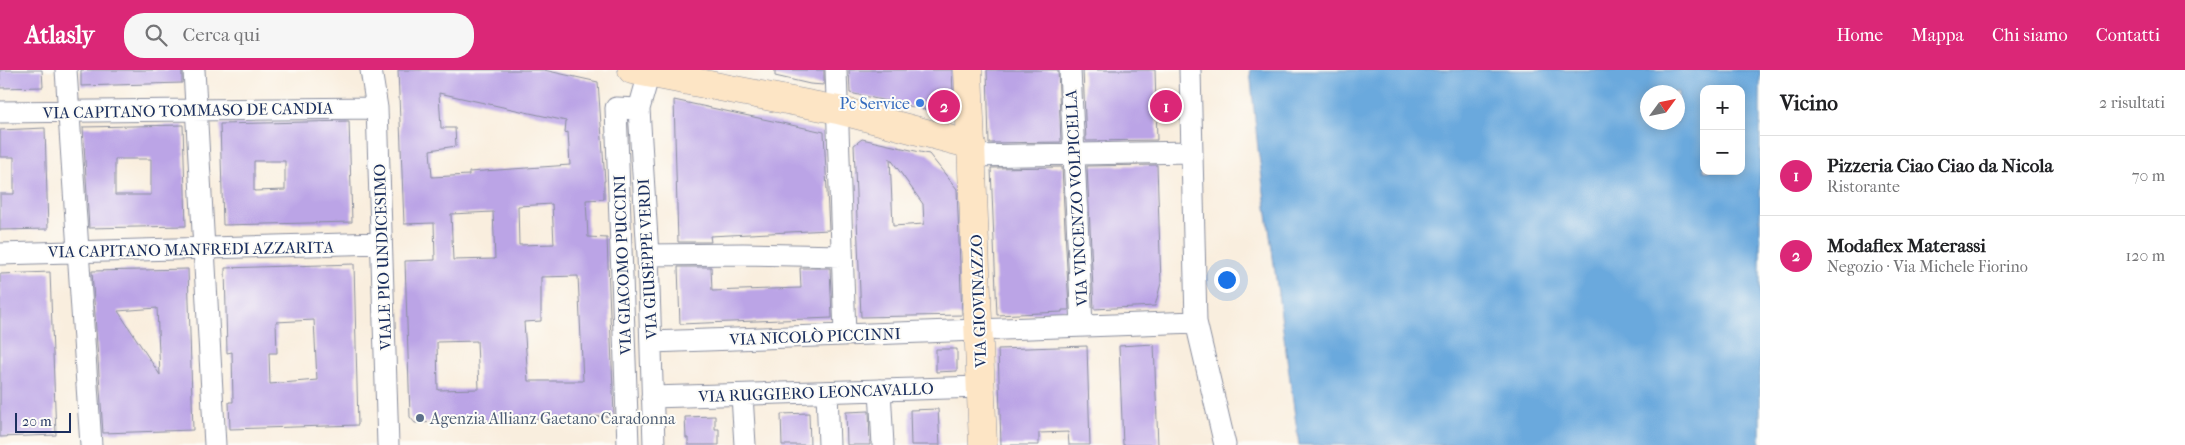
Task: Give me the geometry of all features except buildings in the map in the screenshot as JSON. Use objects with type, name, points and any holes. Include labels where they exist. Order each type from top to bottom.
[{"type":"street","points":[[66,70],[91,445]]},
{"type":"street","points":[[194,70],[198,110],[215,445]]},
{"type":"street","name":"VIALE PIO UNDICESIMO","points":[[371,70],[377,108],[388,445]]},
{"type":"street","points":[[836,70],[845,335]]},
{"type":"street","name":"VIA GIOVINAZZO","points":[[968,70],[983,445]]},
{"type":"street","name":"VIA VINCENZO VOLPICELLA","points":[[1070,70],[1082,326]]},
{"type":"street","points":[[1190,70],[1196,322],[1224,445]]},
{"type":"street","points":[[644,72],[838,110],[972,151],[1074,154],[1192,152]]},
{"type":"street","name":"VIA GIUSEPPE VERDI","points":[[644,72],[639,109],[648,255],[654,445]]},
{"type":"street","name":"VIA CAPITANO TOMMASO DE CANDIA","points":[[0,112],[377,108]]},
{"type":"street","name":"VIA GIACOMO PUCCINI","points":[[628,445],[616,108],[639,109]]},
{"type":"street","name":"VIA CAPITANO MANFREDI AZZARITA","points":[[0,254],[381,243]]},
{"type":"street","points":[[648,255],[842,256]]},
{"type":"street","name":"VIA NICOLÒ PICCINNI","points":[[651,342],[1196,322]]},
{"type":"street","name":"VIA RUGGIERO LEONCAVALLO","points":[[652,398],[981,387]]},
{"type":"street","points":[[880,390],[883,445]]},
{"type":"street","points":[[827,392],[830,445]]},
{"type":"street","points":[[742,395],[745,445]]},
{"type":"water","points":[[1250,70],[1760,70],[1760,445],[1299,445],[1258,149]]},
{"type":"place","name":"Pc Service","points":[[920,103]]},
{"type":"place","name":"Modaflex Materassi","points":[[944,106]]},
{"type":"place","name":"Pizzeria Ciao Ciao da Nicola","points":[[1166,106]]},
{"type":"place","name":"Agenzia Allianz Gaetano Caradonna","points":[[420,418]]}]
